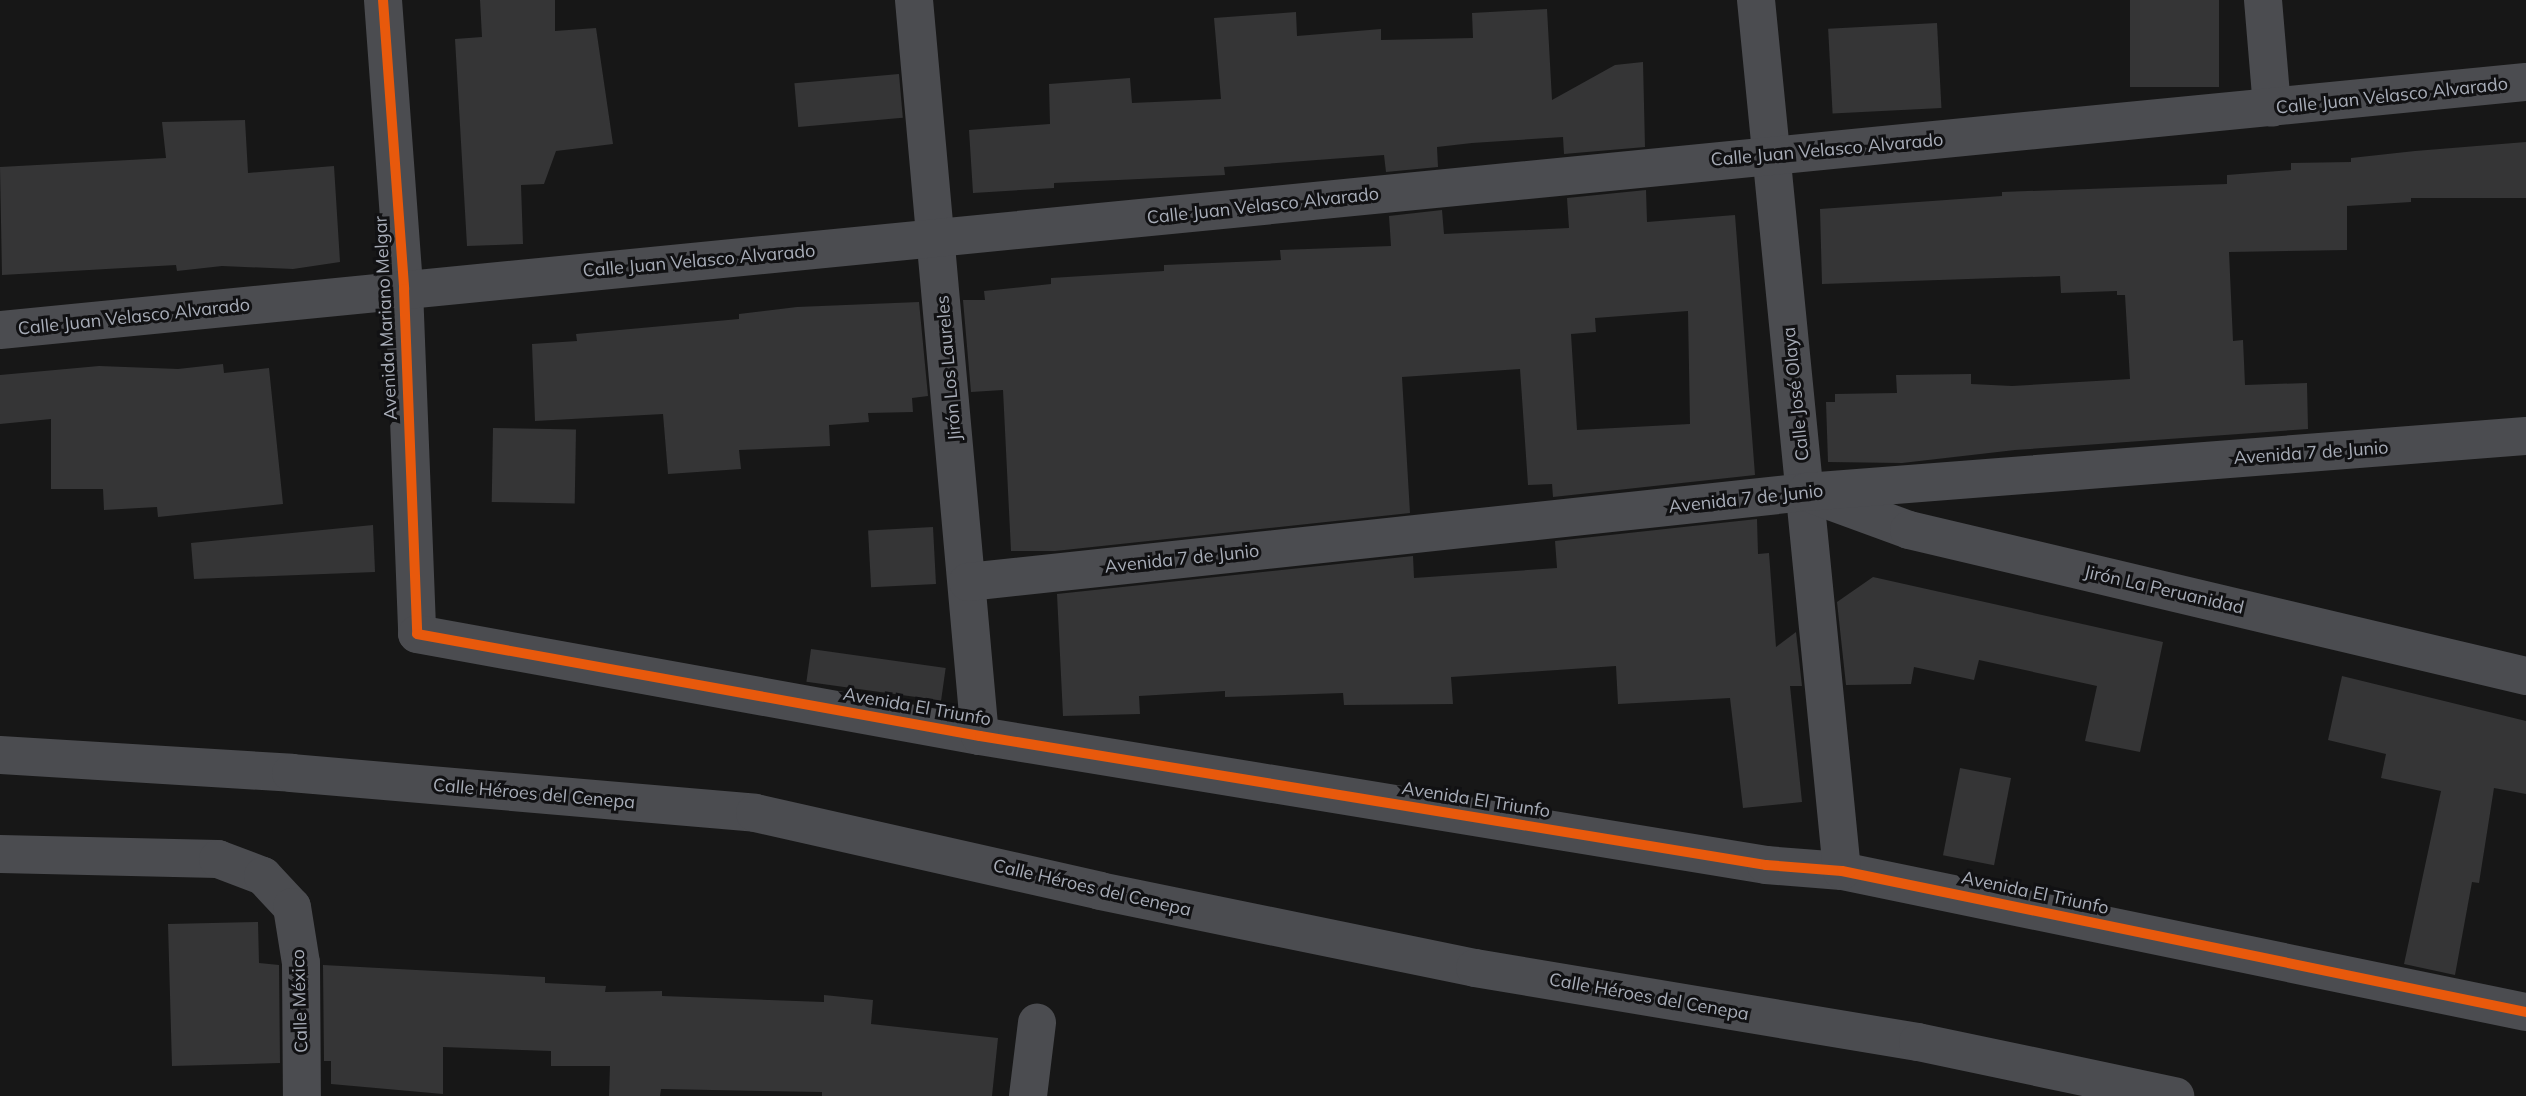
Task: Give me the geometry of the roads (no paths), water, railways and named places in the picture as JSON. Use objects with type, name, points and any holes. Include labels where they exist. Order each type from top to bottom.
[{"type":"street","name":"Avenida Mariano Melgar","points":[[383,0],[404,289],[417,634]]},
{"type":"street","name":"Jirón Los Laureles","points":[[914,0],[980,736]]},
{"type":"street","name":"Calle José Olaya","points":[[1756,0],[1842,871]]},
{"type":"street","points":[[2263,0],[2272,108]]},
{"type":"street","name":"Calle Juan Velasco Alvarado","points":[[0,330],[2526,82]]},
{"type":"street","name":"Avenida 7 de Junio","points":[[968,582],[1806,492],[2526,436]]},
{"type":"street","name":"Jirón La Peruanidad","points":[[1806,492],[1909,530],[2526,676]]},
{"type":"street","name":"Avenida El Triunfo","points":[[417,634],[980,736],[1766,865],[1842,871],[2526,1012]]},
{"type":"street","name":"Calle Héroes del Cenepa","points":[[0,755],[291,773],[755,813],[1100,891],[1461,965],[1918,1042],[2175,1096]]},
{"type":"street","name":"Calle México","points":[[0,854],[218,859],[263,876],[292,907],[301,963],[302,1096]]},
{"type":"street","points":[[1028,1096],[1037,1023]]}]
